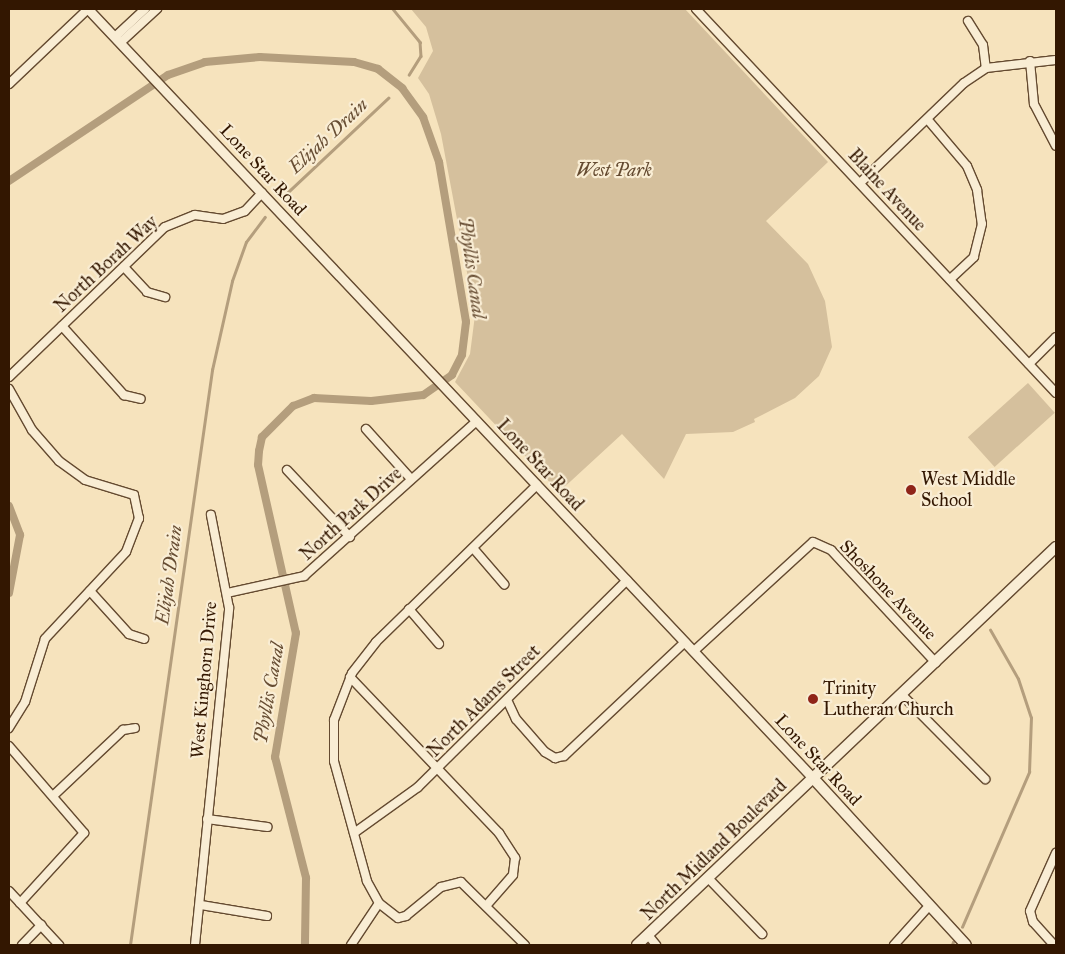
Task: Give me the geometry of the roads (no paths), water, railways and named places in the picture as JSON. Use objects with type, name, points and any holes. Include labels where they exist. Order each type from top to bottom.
[{"type":"main road","name":"North Midland Boulevard","points":[[637,945],[813,778],[903,696],[1056,547]]},
{"type":"main road","name":"Lone Star Road","points":[[813,778],[966,945]]},
{"type":"street","points":[[9,84],[88,9]]},
{"type":"street","name":"Lone Star Road","points":[[88,9],[813,778]]},
{"type":"street","points":[[118,39],[145,9]]},
{"type":"street","points":[[118,39],[157,9]]},
{"type":"street","name":"Blaine Avenue","points":[[696,9],[1056,392]]},
{"type":"street","points":[[968,21],[983,45],[986,68]]},
{"type":"street","points":[[860,183],[928,120],[964,83],[986,68],[1056,60]]},
{"type":"street","points":[[1030,62],[1034,104],[1056,146]]},
{"type":"street","points":[[928,120],[967,166],[977,190],[982,224],[974,257],[950,279]]},
{"type":"street","name":"North Borah Way","points":[[9,377],[124,267],[178,219],[195,215],[223,218],[244,211],[262,192]]},
{"type":"street","points":[[124,267],[148,292],[165,297]]},
{"type":"street","points":[[62,326],[124,395],[141,399]]},
{"type":"street","points":[[1029,364],[1056,337]]},
{"type":"street","points":[[9,390],[32,430],[59,461],[85,480],[134,495],[139,500],[139,518],[126,552],[45,639],[25,702],[9,728]]},
{"type":"street","name":"North Park Drive","points":[[227,594],[279,585],[292,580],[329,558],[411,479],[477,421]]},
{"type":"street","points":[[366,429],[411,479]]},
{"type":"street","points":[[288,470],[350,538]]},
{"type":"street","points":[[525,945],[470,889],[453,880],[406,916],[398,918],[379,903],[367,881],[334,761],[334,720],[350,677],[409,610],[538,485]]},
{"type":"street","name":"West Kinghorn Drive","points":[[195,945],[201,905],[227,594],[211,515]]},
{"type":"street","name":"Shoshone Avenue","points":[[694,651],[815,542],[831,550],[936,663]]},
{"type":"street","points":[[473,548],[504,584]]},
{"type":"street","name":"North Adams Street","points":[[354,833],[379,820],[438,768],[508,702],[627,580]]},
{"type":"street","points":[[90,591],[129,634],[144,638]]},
{"type":"street","points":[[409,610],[439,644]]},
{"type":"street","points":[[508,702],[516,719],[545,752],[555,758],[564,756],[685,642]]},
{"type":"street","points":[[350,677],[499,833],[517,864],[486,906]]},
{"type":"street","points":[[903,696],[984,779]]},
{"type":"street","points":[[54,795],[123,730],[135,728]]},
{"type":"street","points":[[9,746],[54,795],[84,833],[20,903]]},
{"type":"street","points":[[207,819],[266,828]]},
{"type":"street","points":[[1054,945],[1033,922],[1030,911],[1056,853]]},
{"type":"street","points":[[708,878],[762,934]]},
{"type":"street","points":[[9,891],[59,945]]},
{"type":"street","points":[[350,945],[379,903]]},
{"type":"street","points":[[201,905],[267,916]]},
{"type":"street","points":[[894,945],[930,906]]},
{"type":"street","points":[[22,945],[41,925]]},
{"type":"street","points":[[648,935],[656,945]]},
{"type":"waterway","name":"Elijah Drain","points":[[393,9],[420,42],[421,56],[409,75]]},
{"type":"waterway","name":"Phyllis Canal","points":[[9,181],[168,75],[205,62],[260,57],[354,62],[378,69],[402,88],[423,117],[439,162],[466,322],[462,355],[452,375],[423,395],[371,401],[314,398],[293,406],[262,437],[259,451],[258,465],[296,633],[275,757],[306,878],[305,945]]},
{"type":"waterway","name":"Elijah Drain","points":[[287,193],[388,98]]},
{"type":"waterway","name":"Elijah Drain","points":[[130,945],[212,370],[232,281],[246,242],[265,217]]},
{"type":"waterway","name":"Phyllis Canal","points":[[9,506],[20,535],[9,593]]},
{"type":"waterway","points":[[962,927],[1029,772],[1031,718],[1018,679],[990,630]]},
{"type":"place","name":"West Middle School","points":[[911,490]]},
{"type":"place","name":"Trinity Lutheran Church","points":[[813,699]]},
{"type":"park label","name":"West Park","points":[[614,170]]}]
